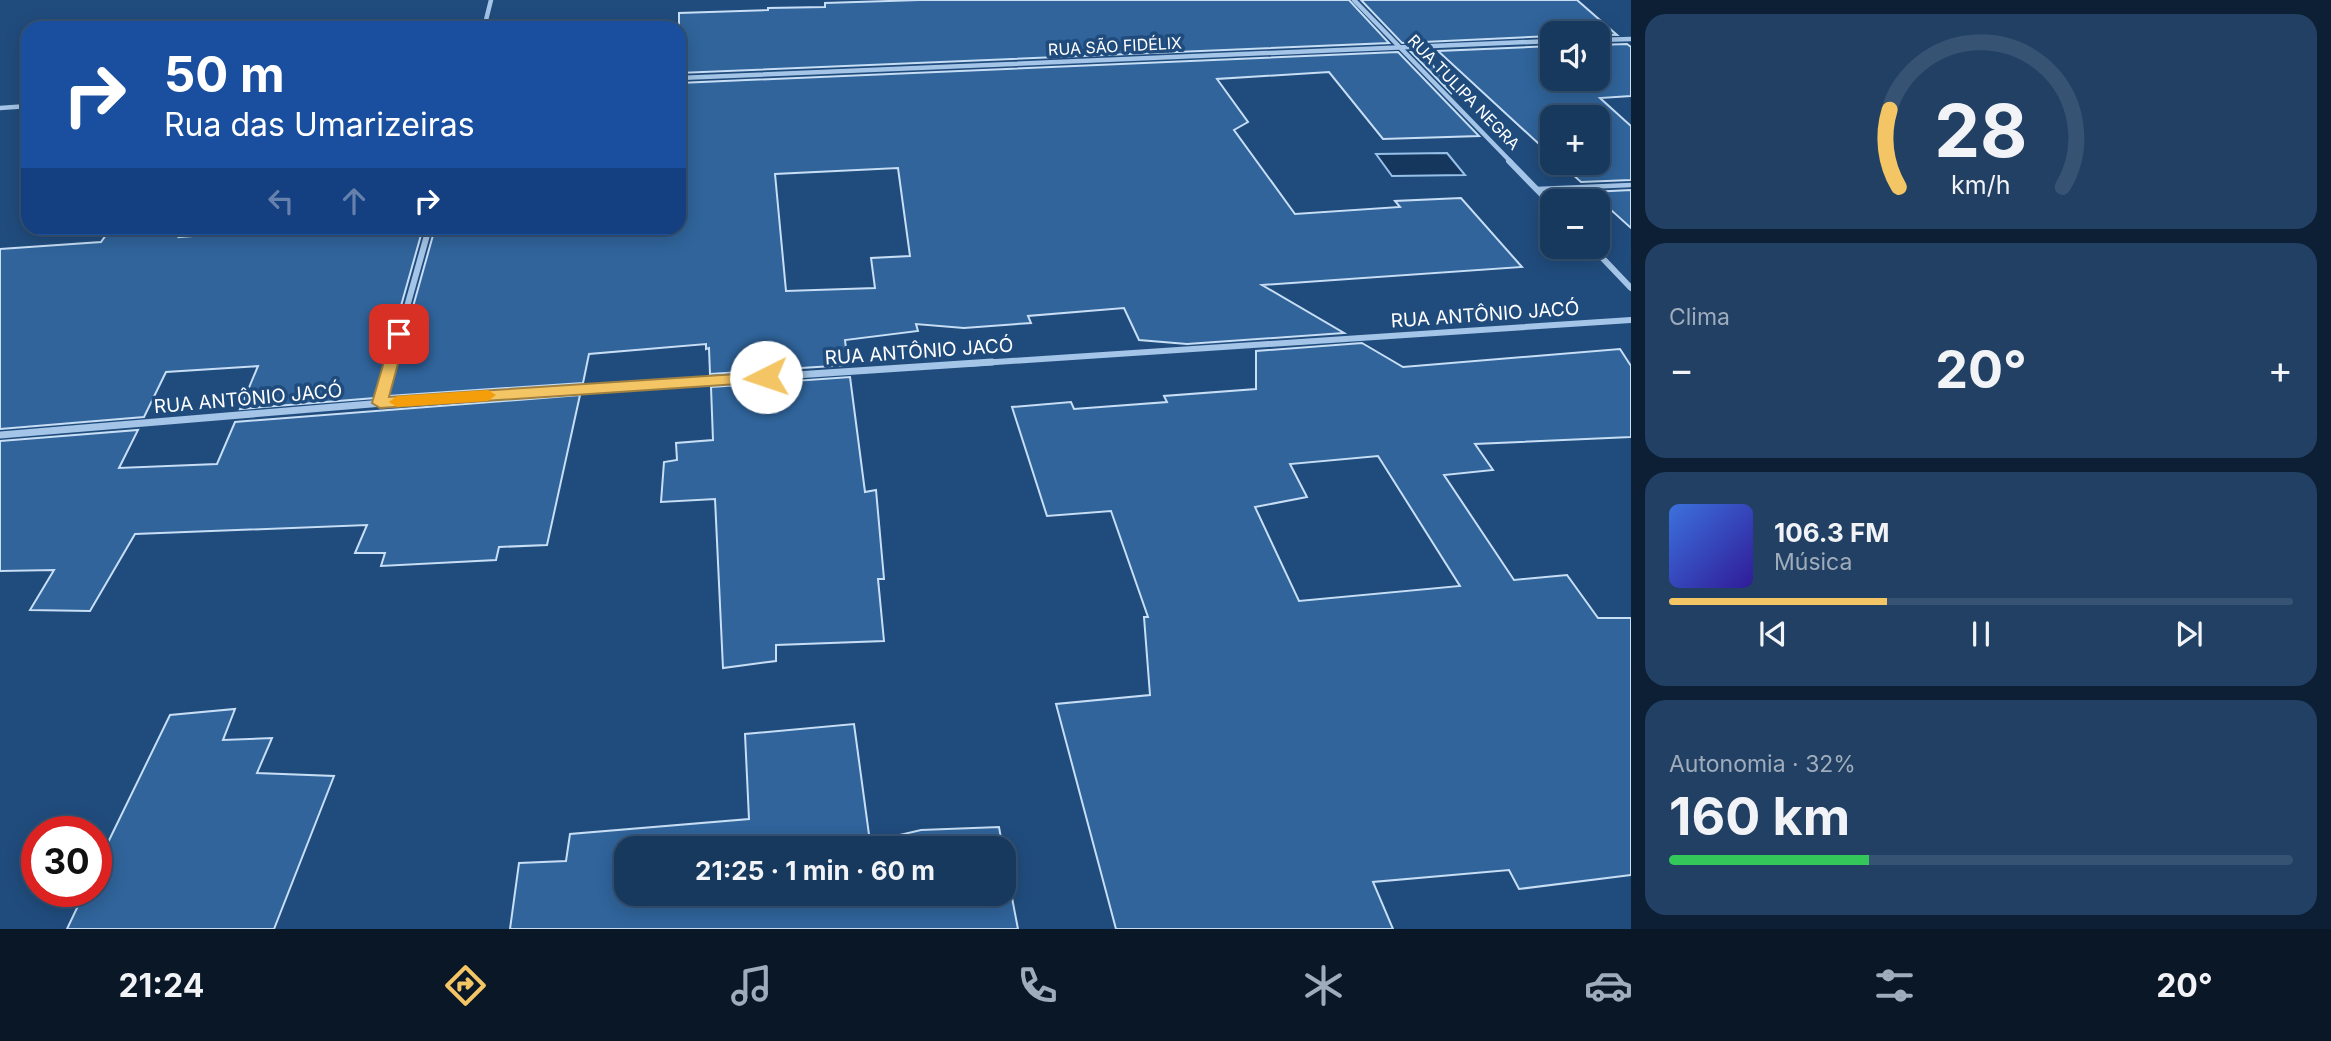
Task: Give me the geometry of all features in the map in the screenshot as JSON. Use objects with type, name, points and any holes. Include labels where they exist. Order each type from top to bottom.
[{"type":"street","points":[[486,21],[491,0]]},
{"type":"street","name":"RUA TULIPA NEGRA","points":[[1354,0],[1540,192]]},
{"type":"street","points":[[1610,40],[1631,39]]},
{"type":"street","name":"RUA SÃO FIDÉLIX","points":[[686,78],[1540,41]]},
{"type":"street","points":[[0,107],[21,106]]},
{"type":"street","points":[[380,403],[427,235]]},
{"type":"street","points":[[1603,259],[1631,288]]},
{"type":"street","name":"RUA ANTÔNIO JACÓ","points":[[0,435],[380,403],[1631,320]]},
{"type":"lane","points":[[1537,189],[1631,185]]},
{"type":"water","points":[[1447,153],[1465,175],[1392,176],[1376,154]]},
{"type":"building","points":[[920,0],[1349,0],[1389,43],[686,73],[686,21],[679,21],[679,13],[825,7],[825,3]]},
{"type":"building","points":[[1361,0],[1577,0],[1601,21],[1540,21],[1540,37],[1402,43]]},
{"type":"building","points":[[1627,44],[1631,47],[1631,96],[1600,98],[1608,105],[1540,105],[1540,145],[1438,51],[1540,47],[1540,91],[1610,91],[1610,45]]},
{"type":"building","points":[[1436,51],[1428,58],[1452,94],[1411,52]]},
{"type":"building","points":[[1398,52],[1479,136],[1383,139],[1329,72],[1217,79],[1248,122],[1234,130],[1295,214],[1400,207],[1395,201],[1461,198],[1522,267],[1262,285],[1344,333],[1187,344],[1139,340],[1124,308],[1028,316],[1031,323],[964,328],[916,324],[918,331],[845,340],[848,365],[710,374],[709,348],[706,349],[706,344],[589,354],[583,383],[388,396],[433,235],[686,235],[686,83]],"holes":[[[898,168],[910,256],[871,258],[875,288],[786,291],[775,174]]]},
{"type":"building","points":[[1610,107],[1631,126],[1631,180],[1581,182],[1573,175],[1610,175]]},
{"type":"building","points":[[1631,190],[1631,228],[1610,209],[1610,191]]},
{"type":"building","points":[[106,235],[421,235],[375,398],[240,409],[258,366],[166,372],[144,417],[0,429],[0,249],[101,242]]},
{"type":"building","points":[[1362,343],[1403,367],[1620,349],[1631,366],[1631,437],[1475,444],[1493,470],[1444,475],[1514,580],[1567,575],[1598,618],[1631,618],[1631,875],[1519,889],[1509,870],[1373,882],[1393,929],[1116,929],[1056,704],[1150,695],[1144,617],[1148,617],[1111,511],[1047,516],[1012,407],[1071,402],[1074,409],[1167,402],[1164,396],[1256,389],[1256,351]],"holes":[[[1378,456],[1460,586],[1299,601],[1255,507],[1307,497],[1290,464]]]},
{"type":"building","points":[[850,377],[865,492],[876,490],[884,579],[878,579],[884,641],[776,645],[776,661],[723,668],[715,499],[661,502],[664,462],[677,460],[676,443],[713,440],[711,387]]},
{"type":"building","points":[[580,395],[547,545],[499,547],[496,560],[381,566],[385,553],[355,553],[367,525],[135,534],[90,611],[30,610],[54,570],[0,571],[0,441],[138,430],[119,468],[217,464],[235,422]]},
{"type":"building","points":[[235,709],[223,740],[272,738],[257,773],[334,776],[274,929],[67,929],[77,907],[112,907],[112,834],[170,715]]},
{"type":"building","points":[[854,724],[869,836],[614,836],[614,906],[1014,906],[1018,929],[510,929],[519,863],[566,861],[570,834],[749,819],[745,734]]},
{"type":"building","points":[[999,827],[1001,836],[896,836],[921,830]]},
{"type":"slow traffic","points":[[397,402],[488,395]]},
{"type":"route","points":[[399,334],[380,403],[766,377]]}]
